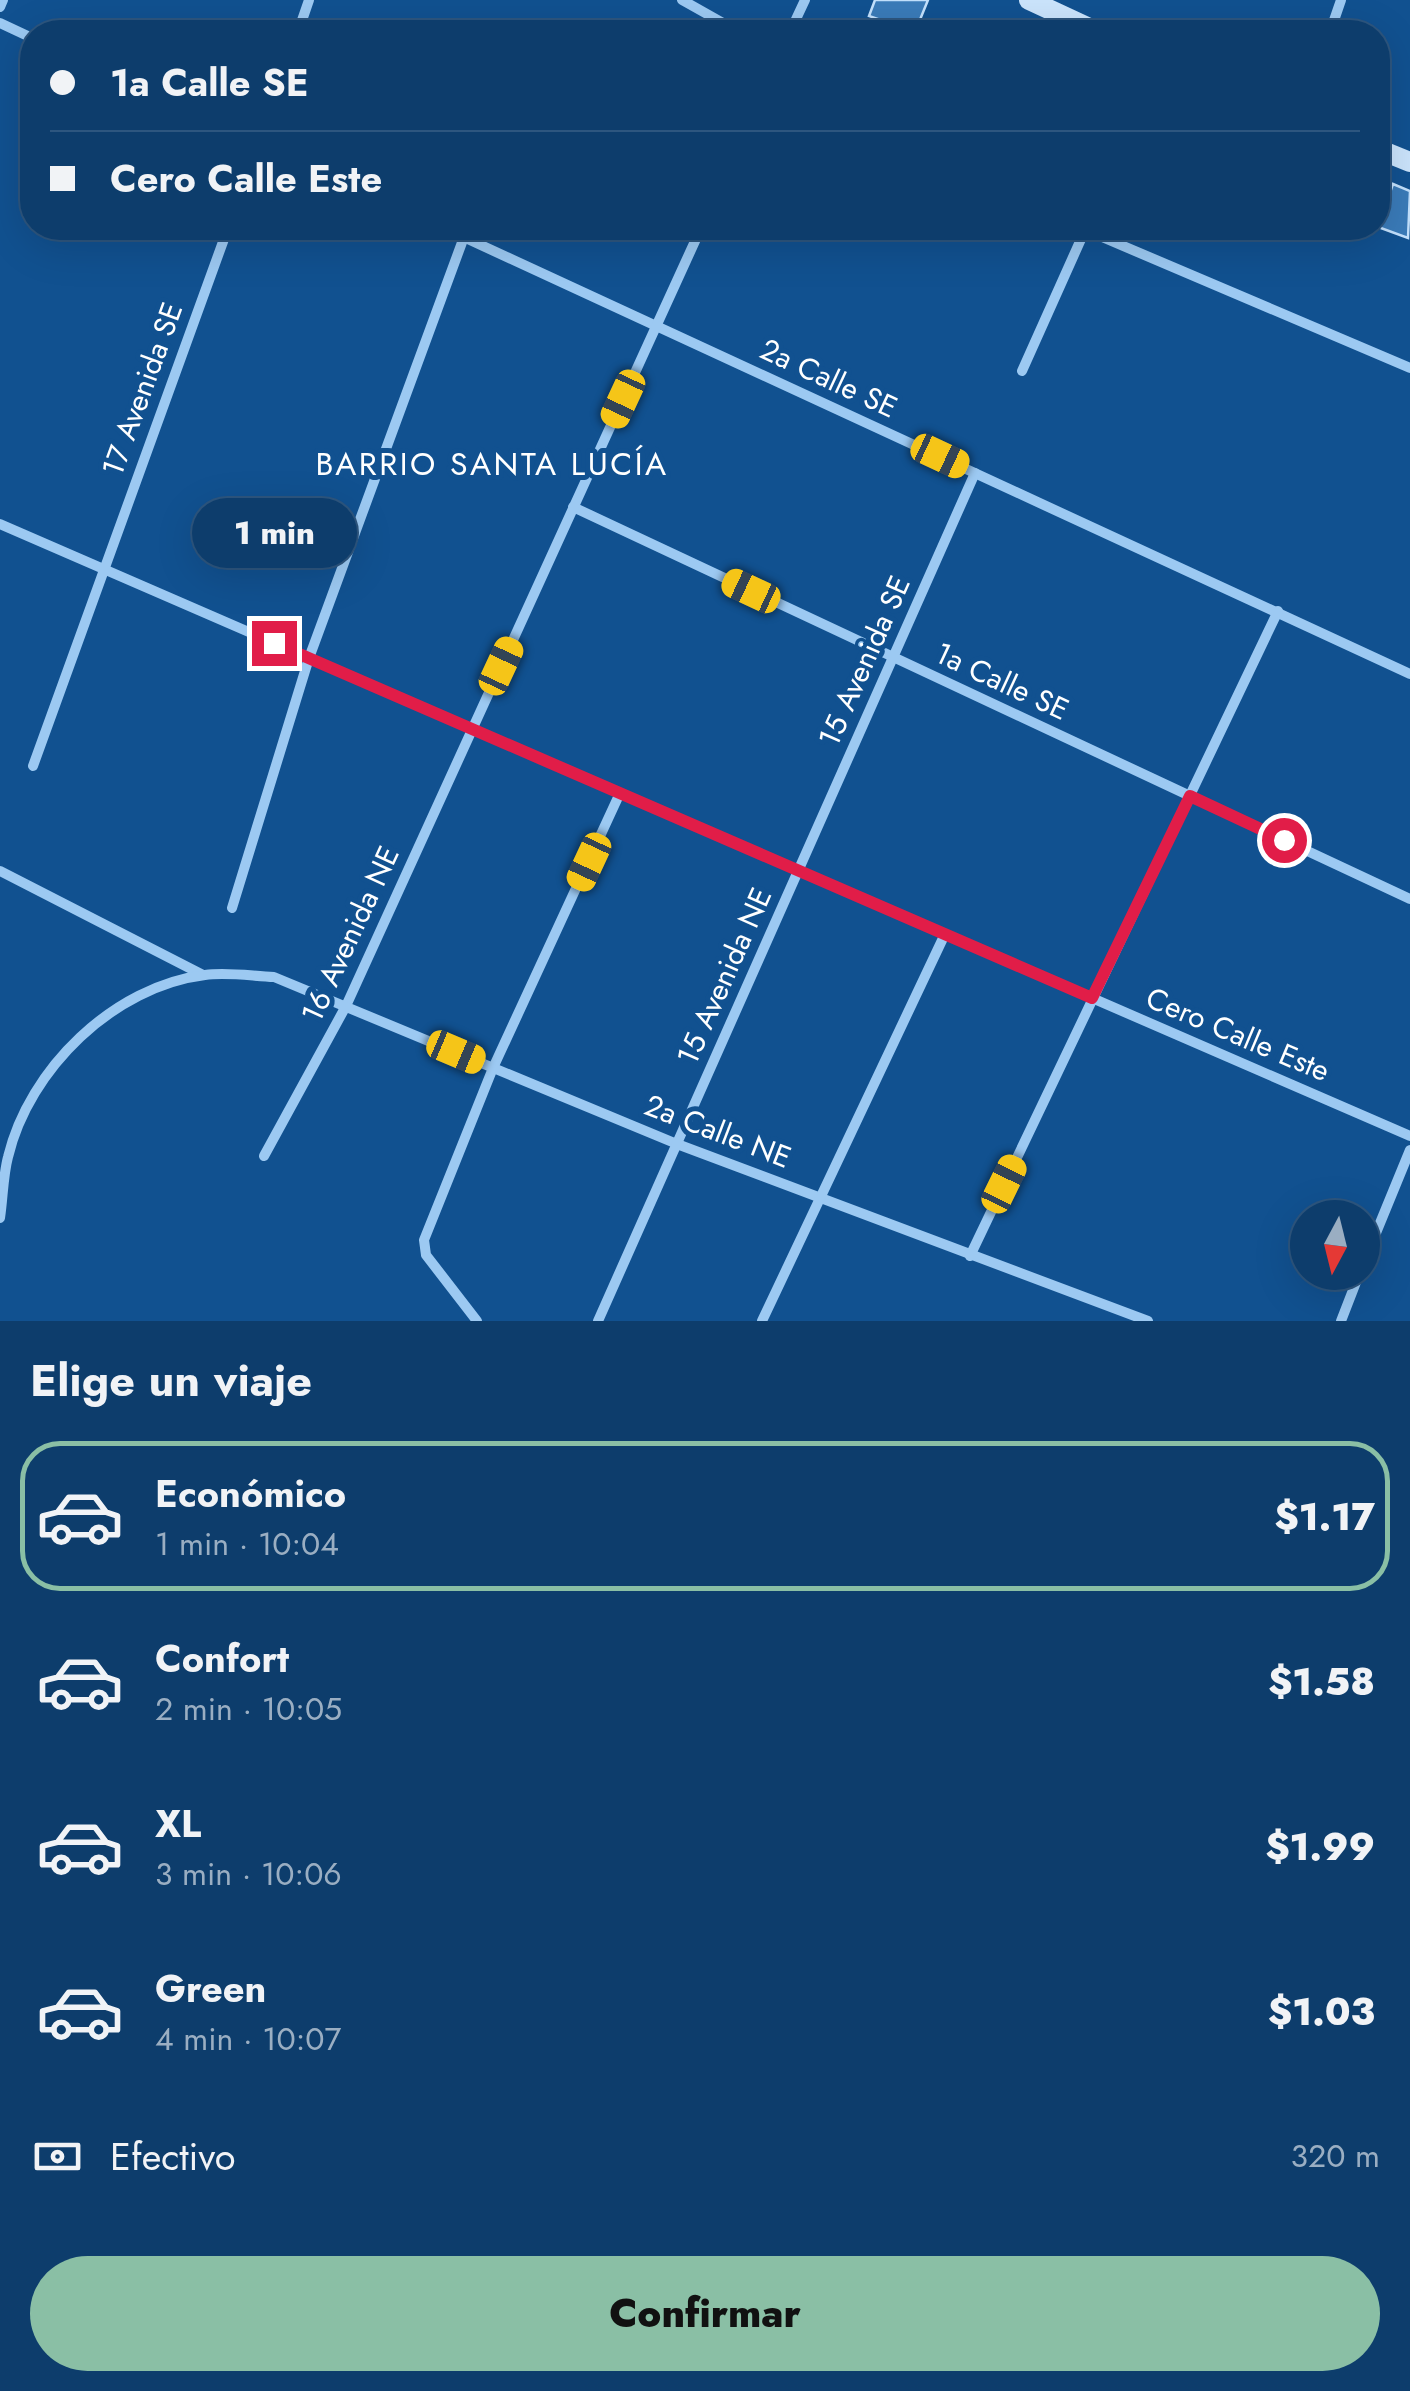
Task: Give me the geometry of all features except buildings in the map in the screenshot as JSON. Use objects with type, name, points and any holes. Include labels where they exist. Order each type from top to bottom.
[{"type":"main road","points":[[1029,0],[1072,20]]},
{"type":"street","points":[[0,8],[3,0]]},
{"type":"street","points":[[682,0],[718,20]]},
{"type":"street","name":"17 Avenida SE","points":[[33,766],[224,240]]},
{"type":"street","points":[[232,908],[309,658],[463,240]]},
{"type":"street","name":"2a Calle SE","points":[[470,240],[1410,674]]},
{"type":"street","name":"16 Avenida NE","points":[[264,1156],[346,1006],[695,240]]},
{"type":"street","points":[[1022,371],[1079,240]]},
{"type":"street","points":[[1112,240],[1410,368]]},
{"type":"street","name":"15 Avenida SE","points":[[798,870],[975,473]]},
{"type":"street","name":"1a Calle SE","points":[[573,507],[1410,899]]},
{"type":"street","name":"Cero Calle Este","points":[[0,524],[1410,1136]]},
{"type":"street","points":[[970,1256],[1278,611]]},
{"type":"street","points":[[477,1321],[426,1256],[424,1240],[493,1068],[620,793]]},
{"type":"street","name":"15 Avenida NE","points":[[598,1321],[798,870]]},
{"type":"street","points":[[0,871],[203,975]]},
{"type":"street","points":[[762,1321],[945,934]]},
{"type":"street","points":[[0,1218],[8,1156],[32,1097],[65,1053],[107,1014],[157,988],[203,975]]},
{"type":"street","name":"2a Calle NE","points":[[203,975],[274,978],[677,1144],[1148,1321]]},
{"type":"street","points":[[1380,1223],[1410,1150]]},
{"type":"street","points":[[1340,1321],[1353,1290]]},
{"type":"district","name":"BARRIO SANTA LUCÍA","points":[[492,464]]},
{"type":"route","points":[[274,643],[1092,998],[1190,796],[1284,840]]}]
